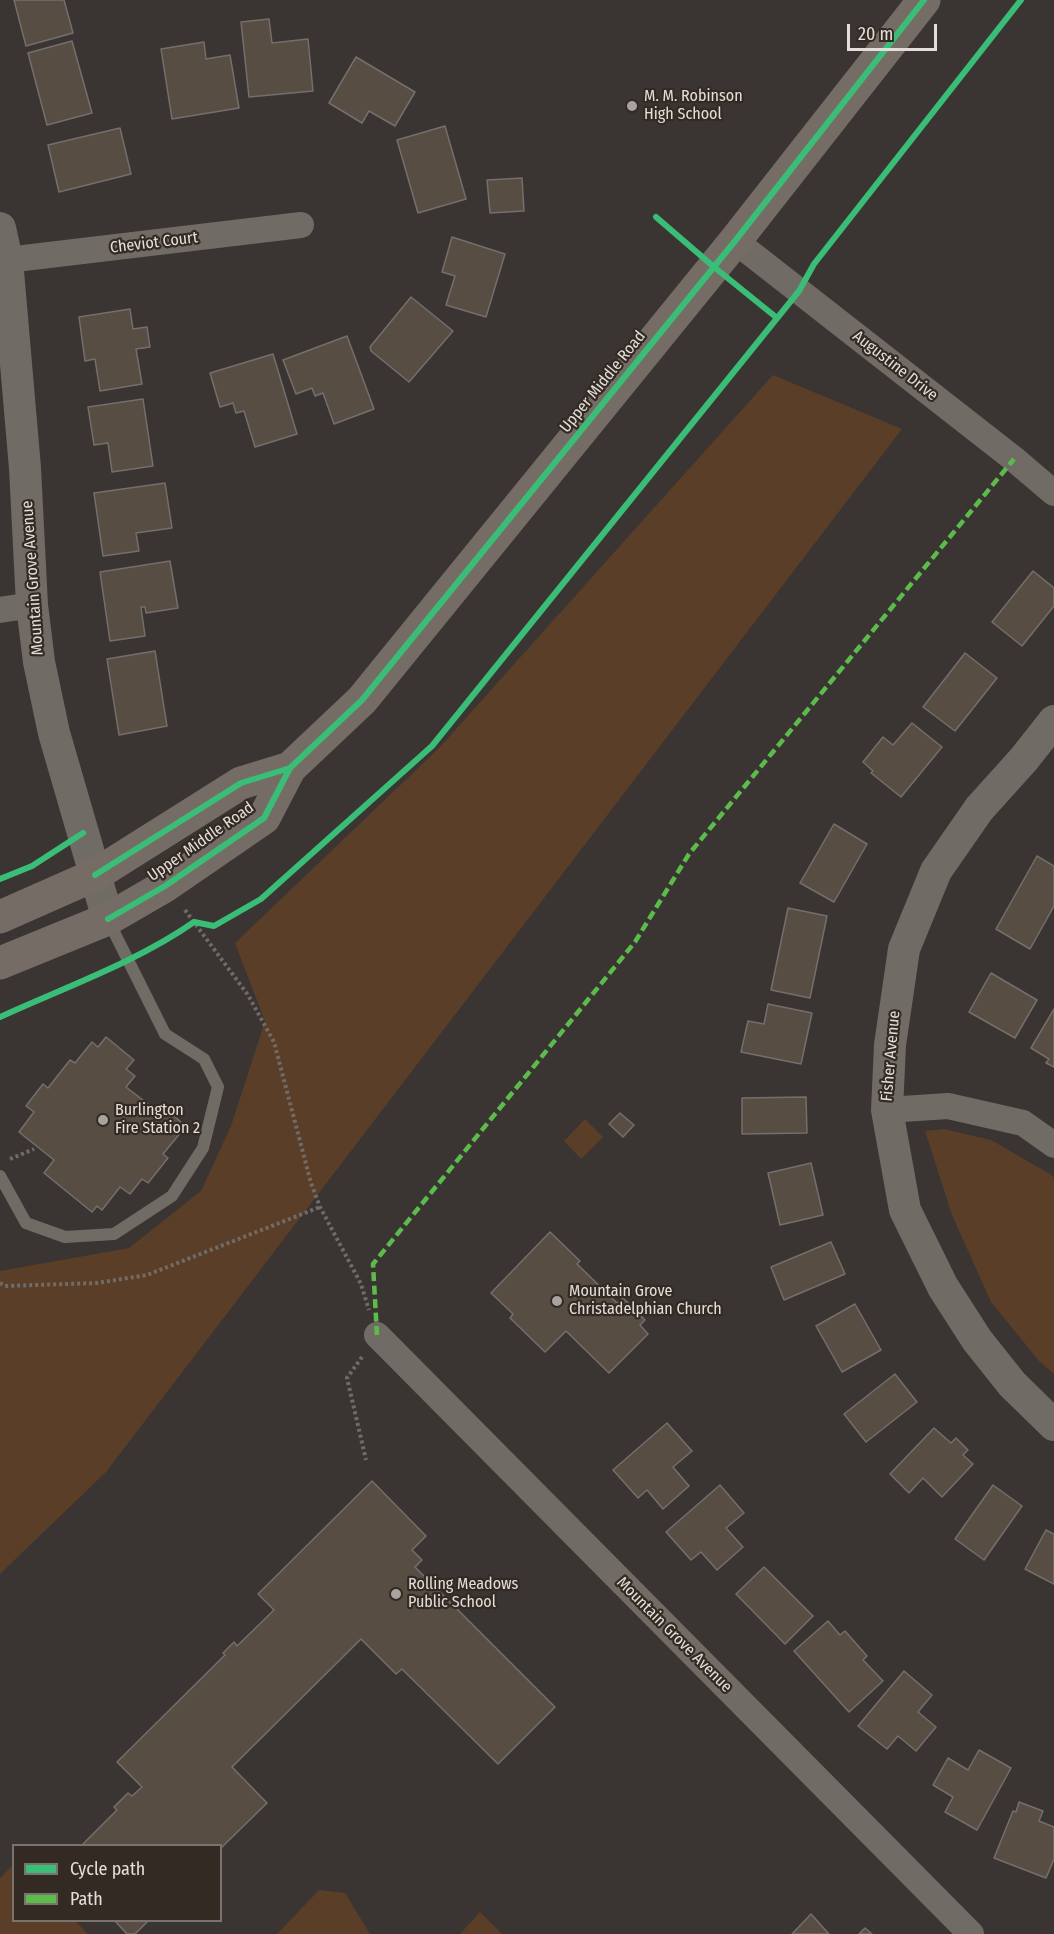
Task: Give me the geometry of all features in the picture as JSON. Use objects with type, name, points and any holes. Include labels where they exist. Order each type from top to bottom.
[{"type":"main road","name":"Upper Middle Road","points":[[0,963],[108,919],[165,886],[264,818],[290,768],[362,700],[735,241],[924,0]]},
{"type":"main road","name":"Upper Middle Road","points":[[0,916],[95,875],[241,783],[290,768]]},
{"type":"street","name":"Cheviot Court","points":[[7,260],[301,225]]},
{"type":"street","name":"Mountain Grove Avenue","points":[[0,228],[7,260],[25,468],[32,605],[39,662],[54,733],[108,919]]},
{"type":"street","name":"Augustine Drive","points":[[735,241],[1054,493]]},
{"type":"street","points":[[0,610],[32,605]]},
{"type":"street","name":"Fisher Avenue","points":[[1054,721],[1024,759],[979,808],[936,872],[904,949],[890,1045],[887,1110],[905,1210],[943,1287],[978,1340],[1005,1375],[1054,1425]]},
{"type":"street","points":[[887,1110],[948,1106],[1023,1123],[1054,1145]]},
{"type":"street","name":"Mountain Grove Avenue","points":[[377,1335],[971,1934]]},
{"type":"lane","points":[[0,1176],[26,1223],[65,1237],[114,1234],[172,1196],[203,1148],[218,1087],[204,1059],[165,1034],[108,919]]},
{"type":"path","points":[[165,886],[248,995],[274,1042],[311,1183],[361,1284],[377,1335],[347,1378],[366,1460]]},
{"type":"path","points":[[187,927],[194,922],[204,924]]},
{"type":"path","points":[[9,1160],[34,1149]]},
{"type":"path","points":[[0,1283],[5,1286],[98,1283],[147,1275],[321,1207]]},
{"type":"shaded area","points":[[773,375],[902,429],[106,1472],[0,1574],[0,1271],[129,1248],[201,1191],[231,1126],[265,1021],[235,943],[439,748]]},
{"type":"shaded area","points":[[585,1119],[603,1137],[581,1159],[564,1141]]},
{"type":"shaded area","points":[[944,1129],[991,1140],[1054,1178],[1054,1374],[1039,1361],[991,1302],[952,1215],[925,1131]]},
{"type":"shaded area","points":[[12,1866],[12,1922],[76,1922],[88,1934],[0,1934],[0,1878]]},
{"type":"shaded area","points":[[319,1890],[345,1893],[370,1934],[277,1934]]},
{"type":"shaded area","points":[[480,1912],[502,1934],[460,1934]]},
{"type":"building","points":[[14,0],[64,0],[73,33],[26,46]]},
{"type":"building","points":[[269,19],[272,43],[308,39],[313,91],[249,97],[241,22]]},
{"type":"building","points":[[72,41],[92,113],[47,125],[28,53]]},
{"type":"building","points":[[204,42],[206,59],[230,55],[239,108],[172,119],[161,49]]},
{"type":"building","points":[[356,57],[415,92],[395,126],[369,111],[362,123],[329,103]]},
{"type":"building","points":[[445,126],[466,199],[418,213],[397,140]]},
{"type":"building","points":[[120,128],[131,174],[59,192],[48,145]]},
{"type":"building","points":[[522,178],[524,211],[490,213],[487,180]]},
{"type":"building","points":[[452,237],[505,254],[486,317],[446,305],[455,276],[442,272]]},
{"type":"building","points":[[411,297],[453,331],[409,382],[371,351],[370,347]]},
{"type":"building","points":[[130,309],[133,329],[147,327],[150,347],[136,349],[142,384],[100,391],[95,359],[85,361],[79,317]]},
{"type":"building","points":[[347,336],[374,409],[334,424],[323,393],[315,396],[312,388],[296,394],[283,360]]},
{"type":"building","points":[[273,354],[297,434],[255,447],[244,411],[236,413],[233,403],[220,407],[210,373]]},
{"type":"building","points":[[143,399],[153,466],[112,472],[108,443],[94,445],[88,407]]},
{"type":"building","points":[[165,483],[172,528],[136,533],[139,551],[103,556],[94,493]]},
{"type":"building","points":[[170,561],[178,608],[146,613],[145,607],[141,607],[145,636],[110,641],[100,572]]},
{"type":"building","points":[[1033,571],[1054,588],[1054,606],[1022,646],[992,622]]},
{"type":"building","points":[[155,651],[167,726],[119,735],[107,659]]},
{"type":"building","points":[[965,653],[997,678],[955,731],[923,707]]},
{"type":"building","points":[[912,723],[942,747],[901,797],[871,773],[873,771],[863,762],[883,737],[893,745]]},
{"type":"building","points":[[834,824],[867,844],[834,902],[800,883]]},
{"type":"building","points":[[1037,856],[1054,866],[1054,906],[1030,949],[996,929]]},
{"type":"building","points":[[788,908],[827,916],[810,998],[771,990]]},
{"type":"building","points":[[991,973],[1037,1000],[1015,1038],[969,1012]]},
{"type":"building","points":[[768,1004],[812,1013],[801,1064],[741,1052],[748,1021],[764,1024]]},
{"type":"building","points":[[1054,1009],[1054,1067],[1046,1063],[1049,1059],[1031,1048]]},
{"type":"building","name":"Burlington Fire Station 2","points":[[106,1037],[134,1060],[126,1069],[135,1076],[126,1087],[161,1114],[165,1109],[186,1126],[163,1154],[168,1158],[148,1183],[142,1179],[130,1194],[120,1187],[102,1210],[97,1206],[92,1212],[44,1173],[54,1160],[19,1132],[34,1112],[26,1106],[43,1084],[48,1088],[70,1060],[75,1063],[92,1042],[98,1047]]},
{"type":"building","points":[[806,1097],[807,1133],[742,1134],[742,1098]]},
{"type":"building","points":[[620,1113],[634,1125],[623,1137],[609,1124]]},
{"type":"building","points":[[811,1163],[823,1215],[780,1225],[768,1173]]},
{"type":"building","name":"Mountain Grove Christadelphian Church","points":[[550,1232],[580,1261],[577,1264],[617,1303],[623,1298],[645,1320],[640,1325],[648,1334],[609,1373],[566,1331],[545,1352],[510,1318],[513,1314],[491,1293]]},
{"type":"building","points":[[831,1242],[845,1274],[784,1300],[771,1267]]},
{"type":"building","points":[[855,1304],[881,1350],[842,1372],[816,1326]]},
{"type":"building","points":[[895,1374],[917,1402],[866,1442],[844,1414]]},
{"type":"building","points":[[667,1423],[692,1451],[673,1467],[689,1486],[663,1509],[647,1490],[638,1498],[613,1470]]},
{"type":"building","points":[[934,1428],[951,1443],[956,1438],[968,1450],[963,1455],[973,1464],[942,1497],[923,1478],[909,1493],[890,1474]]},
{"type":"building","points":[[372,1481],[426,1536],[412,1550],[422,1560],[415,1567],[555,1707],[498,1764],[402,1669],[396,1674],[361,1639],[232,1767],[267,1803],[222,1847],[222,1844],[83,1844],[117,1810],[114,1807],[128,1793],[132,1796],[142,1787],[117,1762],[225,1655],[223,1653],[234,1642],[237,1646],[274,1610],[258,1594]]},
{"type":"building","points":[[720,1485],[744,1513],[726,1528],[743,1547],[717,1570],[701,1552],[691,1560],[666,1532]]},
{"type":"building","points":[[993,1485],[1022,1506],[984,1560],[955,1539]]},
{"type":"building","points":[[1046,1530],[1054,1534],[1054,1584],[1025,1569]]},
{"type":"building","points":[[764,1567],[813,1616],[785,1644],[736,1594]]},
{"type":"building","points":[[828,1621],[840,1635],[845,1631],[867,1656],[863,1660],[883,1681],[849,1712],[794,1651]]},
{"type":"building","points":[[904,1671],[932,1695],[918,1712],[936,1727],[916,1751],[898,1736],[887,1749],[858,1726]]},
{"type":"building","points":[[979,1750],[1011,1768],[977,1830],[945,1812],[953,1797],[933,1785],[948,1758],[968,1770]]},
{"type":"building","points":[[1019,1802],[1043,1811],[1039,1821],[1054,1827],[1054,1859],[1046,1878],[994,1858],[1013,1811],[1016,1812]]},
{"type":"building","points":[[811,1914],[829,1934],[792,1934]]},
{"type":"building","points":[[116,1922],[147,1922],[135,1934],[127,1934]]},
{"type":"building","points":[[865,1928],[872,1934],[859,1934]]},
{"type":"marked path","points":[[377,1335],[373,1264],[635,942],[689,854],[1014,459]]},
{"type":"cycle path","points":[[108,919],[165,886],[264,818],[290,768],[362,700],[735,241],[924,0]]},
{"type":"cycle path","points":[[0,1017],[124,962],[194,922],[214,926],[261,899],[432,746],[799,291],[814,264],[1021,0]]},
{"type":"cycle path","points":[[656,217],[777,318]]},
{"type":"cycle path","points":[[95,875],[241,783],[290,768]]},
{"type":"cycle path","points":[[0,879],[32,866],[83,833]]},
{"type":"place","name":"M. M. Robinson High School","points":[[632,106]]},
{"type":"place","name":"Burlington Fire Station 2","points":[[103,1120]]},
{"type":"place","name":"Mountain Grove Christadelphian Church","points":[[557,1301]]},
{"type":"place","name":"Rolling Meadows Public School","points":[[396,1594]]}]
